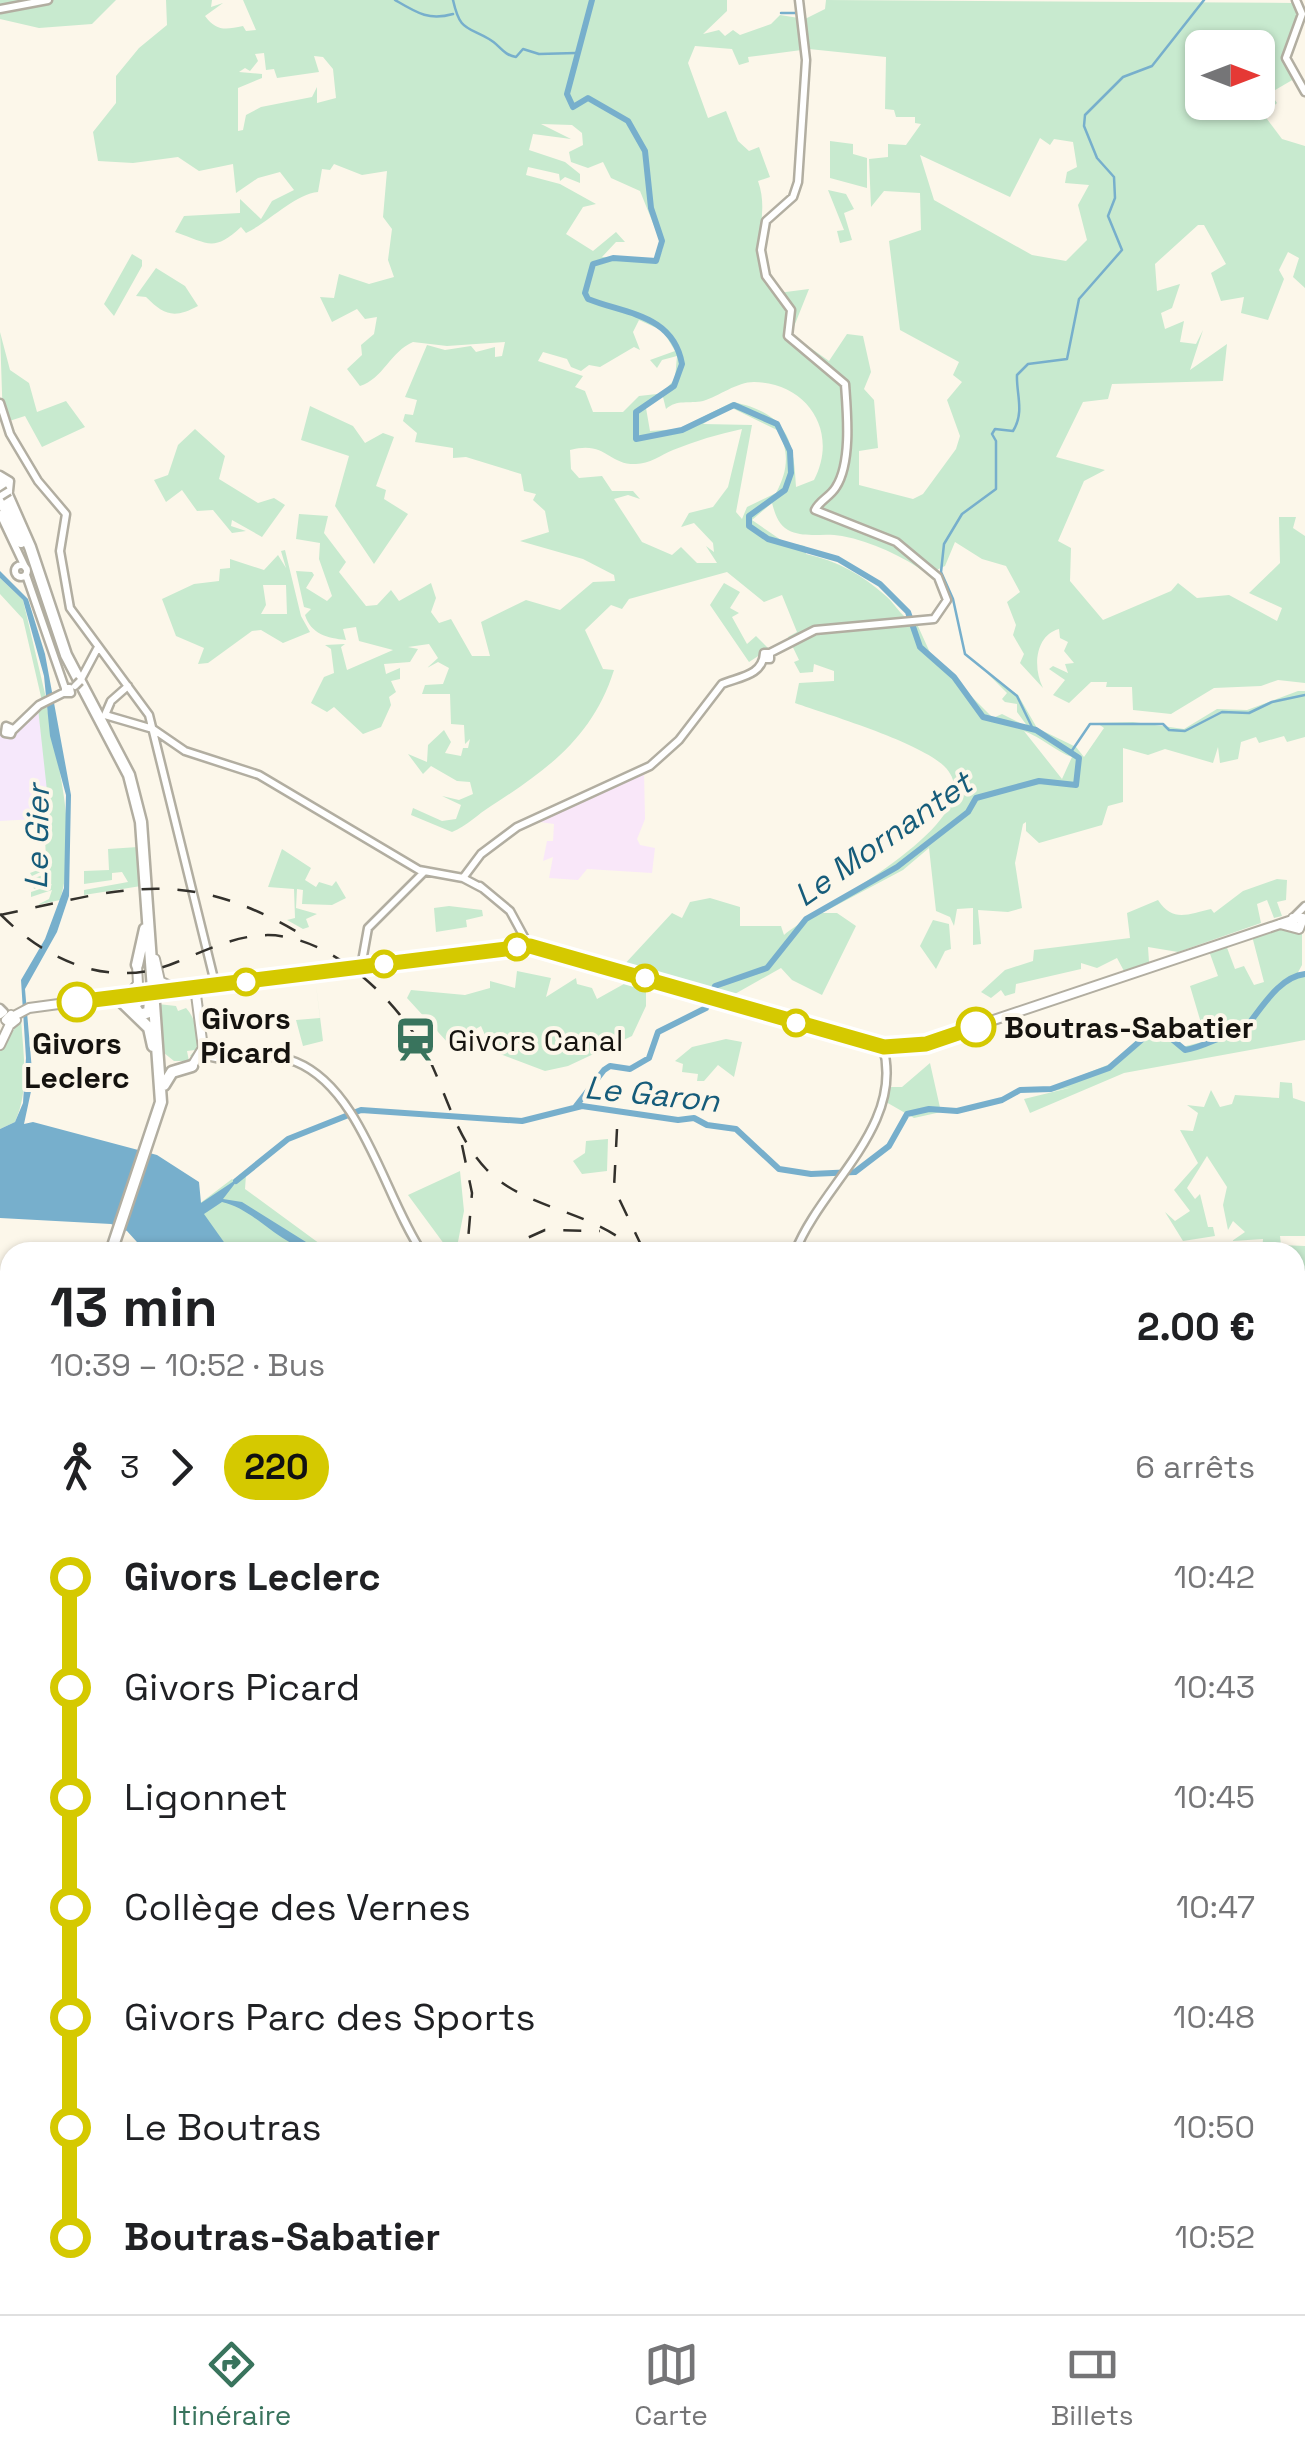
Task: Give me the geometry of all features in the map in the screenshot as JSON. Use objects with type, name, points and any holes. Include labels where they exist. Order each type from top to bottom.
[{"type":"highway","points":[[2,484],[25,571],[66,663],[131,790],[144,893],[145,936],[136,965]]},
{"type":"highway","points":[[2,484],[32,538],[43,586],[74,672],[133,786],[141,822],[160,1091],[150,1138],[113,1242]]},
{"type":"highway","points":[[144,893],[145,993],[160,1091]]},
{"type":"highway","points":[[148,905],[154,941]]},
{"type":"highway","points":[[145,993],[133,1013],[152,1034],[160,1091]]},
{"type":"highway","points":[[159,1047],[173,1064],[201,1059]]},
{"type":"highway","points":[[160,1091],[172,1072],[201,1059]]},
{"type":"main road","points":[[0,1042],[10,1016],[43,1008],[530,946],[884,1047],[926,1044],[1271,925],[1301,919]]},
{"type":"main road","points":[[154,941],[158,977],[174,991]]},
{"type":"main road","points":[[136,965],[138,984],[145,993]]},
{"type":"main road","points":[[196,991],[201,1059]]},
{"type":"street","points":[[0,9],[48,0]]},
{"type":"street","points":[[463,877],[481,854],[517,826],[650,766],[679,740],[722,684],[741,683],[788,642],[814,630],[934,619],[944,610],[948,596],[938,577],[896,542],[862,525],[816,512],[816,506],[837,486],[843,466],[845,384],[788,336],[792,310],[769,284],[762,262],[766,220],[793,197],[798,182],[806,74],[798,0]]},
{"type":"street","points":[[1296,0],[1303,10],[1286,58],[1305,92]]},
{"type":"street","points":[[0,402],[10,434],[38,481],[66,514],[60,543],[62,576],[70,608],[97,641],[97,650],[72,685],[7,729]]},
{"type":"street","points":[[0,514],[58,665],[72,685],[105,715],[153,729],[186,751],[246,769],[424,872],[463,877],[510,911],[530,946]]},
{"type":"street","points":[[97,650],[146,708],[219,984]]},
{"type":"street","points":[[105,715],[111,701],[128,686]]},
{"type":"street","points":[[361,967],[368,928],[424,872]]},
{"type":"street","points":[[799,1242],[882,1103],[884,1047]]},
{"type":"street","points":[[201,1059],[282,1056],[317,1074],[379,1161],[415,1242]]},
{"type":"street","points":[[882,1103],[884,1062]]},
{"type":"shaded area","points":[[38,708],[52,818],[0,821],[0,734]]},
{"type":"shaded area","points":[[644,771],[645,819],[637,839],[640,845],[655,848],[652,873],[587,869],[578,880],[549,878],[553,857],[543,861],[547,841],[553,841],[554,824],[540,822],[602,788]]},
{"type":"green space","points":[[0,0],[116,0],[92,24],[39,28],[0,19]]},
{"type":"green space","points":[[166,0],[212,0],[211,7],[223,3],[205,16],[209,21],[226,29],[243,26],[246,31],[256,30],[243,0],[727,0],[727,11],[703,34],[719,30],[725,36],[733,30],[740,35],[771,24],[780,15],[805,19],[825,9],[826,0],[1295,3],[1299,15],[1283,53],[1294,79],[1275,90],[1275,30],[1185,30],[1185,120],[1268,120],[1282,139],[1305,146],[1305,288],[1293,277],[1299,258],[1288,252],[1279,270],[1284,279],[1268,320],[1241,313],[1244,297],[1221,301],[1211,273],[1226,264],[1204,225],[1198,225],[1155,264],[1157,291],[1180,284],[1172,308],[1161,313],[1165,329],[1184,321],[1180,342],[1196,344],[1203,330],[1190,370],[1227,344],[1223,381],[1112,384],[1108,399],[1083,402],[1056,457],[1105,470],[1084,481],[1058,541],[1071,548],[1070,581],[1103,620],[1171,591],[1178,583],[1197,598],[1229,595],[1277,621],[1282,608],[1249,593],[1280,563],[1279,517],[1296,517],[1293,528],[1305,536],[1305,683],[1278,680],[1261,686],[1214,688],[1171,714],[1133,710],[1132,687],[1106,687],[1107,682],[1091,682],[1069,703],[1053,695],[1065,680],[1049,669],[1053,666],[1068,673],[1065,664],[1074,663],[1064,651],[1068,642],[1060,638],[1059,629],[1045,638],[1038,652],[1043,688],[1020,663],[1024,654],[1013,635],[1016,625],[1007,602],[1020,592],[1006,566],[982,559],[955,542],[945,566],[928,574],[865,542],[788,530],[779,522],[772,503],[752,520],[784,542],[805,546],[806,554],[839,565],[877,588],[917,624],[932,657],[993,718],[1002,714],[1028,727],[1017,712],[1017,704],[1002,699],[1007,693],[986,672],[1018,695],[1037,728],[1076,747],[1084,757],[1104,728],[1097,723],[1133,722],[1184,729],[1217,709],[1247,710],[1298,691],[1305,691],[1305,737],[1287,742],[1284,736],[1259,743],[1256,737],[1241,742],[1238,759],[1220,763],[1218,747],[1213,763],[1165,749],[1148,755],[1123,748],[1123,802],[1108,806],[1102,825],[1039,843],[1026,831],[1026,822],[1023,824],[1015,863],[1022,908],[1008,912],[978,910],[981,944],[973,945],[973,908],[957,909],[954,926],[950,917],[936,911],[929,848],[903,870],[822,913],[837,913],[856,926],[822,995],[792,980],[781,968],[726,999],[622,967],[672,913],[682,918],[690,902],[710,898],[740,907],[740,926],[781,926],[784,935],[896,861],[925,836],[946,811],[954,787],[944,766],[895,739],[795,703],[799,683],[834,681],[834,671],[814,664],[813,672],[800,673],[794,662],[799,660],[788,637],[797,632],[782,595],[764,602],[727,572],[629,599],[622,609],[611,605],[585,630],[603,669],[614,670],[605,694],[581,733],[531,779],[452,832],[411,815],[413,808],[442,821],[456,819],[461,805],[442,796],[459,800],[473,794],[470,782],[457,781],[431,766],[423,774],[408,754],[427,762],[428,745],[444,730],[451,742],[445,753],[461,756],[463,748],[468,748],[470,739],[465,744],[464,725],[451,724],[450,694],[422,694],[425,685],[443,684],[449,668],[438,662],[427,668],[438,658],[429,644],[408,647],[418,649],[410,662],[384,664],[386,674],[400,668],[400,679],[391,681],[396,692],[389,697],[391,705],[381,727],[363,734],[334,707],[327,712],[311,703],[324,677],[334,673],[331,649],[325,645],[345,644],[341,647],[347,670],[393,650],[359,641],[356,627],[343,629],[346,640],[326,636],[311,627],[305,615],[311,609],[304,607],[296,571],[312,572],[306,588],[327,601],[332,596],[319,559],[320,543],[296,539],[299,514],[328,516],[324,533],[346,562],[339,572],[366,606],[377,605],[391,590],[399,601],[431,583],[436,598],[431,612],[439,623],[451,619],[472,656],[490,656],[481,622],[526,600],[560,610],[593,582],[615,581],[614,575],[583,559],[520,541],[549,532],[545,511],[533,500],[536,494],[524,491],[521,474],[466,457],[453,458],[453,448],[415,442],[417,433],[403,421],[405,414],[413,415],[417,400],[405,397],[427,345],[445,350],[471,346],[476,352],[495,347],[495,357],[502,356],[505,342],[447,346],[413,342],[360,386],[347,369],[362,355],[361,345],[374,334],[377,317],[365,319],[357,309],[332,322],[320,297],[334,298],[339,274],[369,284],[394,277],[388,260],[392,229],[383,217],[387,171],[362,175],[334,164],[330,170],[322,169],[318,192],[300,198],[246,233],[241,227],[224,240],[210,243],[175,232],[184,216],[240,213],[240,199],[261,219],[272,201],[294,190],[280,172],[258,178],[236,193],[233,164],[199,171],[178,157],[133,163],[98,161],[93,132],[116,103],[116,76],[139,48],[167,25]],"holes":[[[695,46],[732,49],[739,65],[749,62],[748,57],[809,49],[886,57],[885,109],[894,110],[896,117],[915,117],[915,123],[921,124],[906,145],[888,144],[888,157],[869,159],[871,207],[884,191],[920,193],[921,230],[889,241],[900,330],[959,362],[953,375],[962,382],[947,400],[960,436],[956,449],[923,494],[913,499],[859,485],[859,451],[878,448],[874,400],[864,389],[871,372],[863,336],[847,334],[829,361],[791,334],[809,289],[778,293],[793,308],[788,315],[762,268],[762,201],[758,181],[770,177],[759,147],[749,151],[738,141],[726,111],[708,118],[688,63]],[[264,53],[266,70],[274,69],[277,78],[319,72],[314,56],[323,57],[333,69],[336,98],[317,103],[317,87],[312,97],[261,107],[246,115],[243,130],[238,131],[238,88],[262,78],[262,74],[239,72],[245,68],[250,71],[258,61],[255,54]],[[541,124],[572,125],[582,133],[583,145],[569,152],[571,162],[588,168],[603,162],[611,178],[640,191],[663,248],[658,261],[602,257],[616,242],[625,242],[616,232],[593,251],[566,234],[583,207],[596,204],[560,184],[526,175],[528,167],[559,174],[560,181],[565,177],[580,183],[580,174],[565,162],[529,150],[533,134],[571,139]],[[1040,138],[1050,145],[1054,139],[1073,142],[1077,167],[1067,172],[1065,183],[1089,185],[1078,205],[1087,240],[1066,261],[1032,255],[934,200],[920,155],[1010,197]],[[639,320],[663,331],[675,351],[650,360],[657,368],[662,360],[677,356],[675,379],[662,393],[666,409],[679,403],[703,401],[754,382],[790,391],[803,401],[814,413],[823,445],[814,480],[796,487],[789,441],[784,430],[765,413],[733,402],[678,429],[650,431],[646,408],[660,398],[657,394],[639,396],[623,412],[593,412],[585,391],[575,387],[583,376],[538,361],[543,352],[567,359],[571,367],[581,371],[589,365],[600,367],[634,347],[640,350],[633,332]],[[730,407],[777,430],[781,438],[786,461],[780,485],[776,493],[747,507],[742,519],[736,512],[752,425],[703,424]],[[742,429],[728,487],[713,507],[689,513],[681,527],[694,523],[713,543],[714,552],[706,546],[717,563],[697,563],[681,547],[672,555],[642,542],[614,499],[628,495],[640,499],[633,491],[612,491],[602,476],[579,478],[571,469],[570,450],[592,448],[619,461],[641,464],[715,435]],[[1024,731],[1037,737],[1072,757],[1062,779]]]},
{"type":"green space","points":[[830,141],[853,144],[853,154],[867,158],[867,188],[830,178]]},
{"type":"green space","points":[[828,190],[846,194],[854,209],[844,213],[852,240],[840,243],[837,231],[844,230]]},
{"type":"green space","points":[[132,254],[142,260],[142,266],[114,316],[104,304]]},
{"type":"green space","points":[[156,268],[185,286],[198,306],[170,313],[146,297],[136,296]]},
{"type":"green space","points":[[0,332],[10,370],[29,383],[37,412],[66,401],[85,427],[42,447],[25,416],[3,423]]},
{"type":"green space","points":[[310,406],[353,426],[365,443],[383,433],[394,437],[376,486],[386,490],[384,499],[408,514],[374,564],[335,506],[349,456],[301,440]]},
{"type":"green space","points":[[195,429],[225,456],[219,479],[258,503],[274,498],[285,505],[262,537],[232,520],[231,526],[246,531],[232,533],[213,510],[197,511],[182,490],[166,502],[154,480],[168,475],[178,445]]},
{"type":"green space","points":[[285,550],[301,616],[310,632],[283,643],[261,630],[252,631],[208,663],[198,664],[204,648],[176,636],[162,599],[194,584],[219,581],[220,569],[230,568],[230,559],[264,570],[278,555],[286,568],[281,551]],"holes":[[[263,585],[286,585],[287,614],[261,614],[266,605]]]},
{"type":"green space","points":[[0,578],[23,600],[46,698],[42,701],[23,619],[0,594]]},
{"type":"green space","points":[[724,583],[740,592],[730,608],[739,613],[732,617],[747,644],[756,636],[769,649],[749,662],[710,605]]},
{"type":"green space","points":[[46,703],[65,802],[68,852],[60,900],[37,905],[49,899],[52,890],[31,897],[31,892],[52,885],[49,882],[34,889],[33,885],[49,881],[51,875],[33,882],[32,879],[51,872],[47,869],[32,876],[30,873],[48,866],[34,866],[46,861],[45,837],[52,837],[38,708]]},
{"type":"green space","points":[[138,847],[141,886],[84,895],[84,890],[128,882],[122,872],[112,873],[112,880],[84,884],[84,871],[109,870],[108,849]]},
{"type":"green space","points":[[282,849],[311,868],[305,880],[316,887],[319,882],[332,886],[336,881],[346,898],[332,905],[302,904],[303,890],[297,889],[296,908],[317,914],[306,919],[309,927],[303,929],[287,920],[295,918],[294,889],[268,887]]},
{"type":"green space","points":[[1277,879],[1287,880],[1286,900],[1277,902],[1282,916],[1274,918],[1267,900],[1257,904],[1261,923],[1178,952],[1148,947],[1149,962],[1124,971],[1117,958],[1097,968],[1081,963],[1081,969],[1016,984],[1015,993],[1005,996],[1001,990],[991,998],[981,992],[1005,970],[1033,961],[1034,950],[1130,938],[1127,913],[1158,900],[1175,914],[1211,909],[1214,913],[1243,891]]},
{"type":"green space","points":[[434,908],[482,910],[483,916],[466,920],[467,927],[436,932]]},
{"type":"green space","points":[[933,920],[949,924],[951,949],[945,951],[936,969],[920,946]]},
{"type":"green space","points":[[1284,926],[1302,933],[1302,965],[1296,976],[1305,976],[1305,1040],[1124,1073],[1030,1113],[1024,1099],[1073,1087],[1054,1091],[1055,1086],[1110,1064],[1139,1038],[1159,1032],[1182,1047],[1202,1042],[1204,1033],[1190,986],[1218,976],[1209,951],[1226,945],[1235,969],[1244,966],[1254,985],[1264,982],[1252,936]]},
{"type":"green space","points":[[517,971],[551,978],[546,997],[576,978],[577,984],[592,988],[597,999],[631,980],[646,992],[646,1006],[632,1036],[568,1066],[545,1071],[492,1051],[481,1026],[449,1044],[407,998],[411,990],[465,995],[490,988],[490,981],[515,988]]},
{"type":"green space","points":[[315,977],[323,1041],[303,1046],[296,1020],[320,1018]]},
{"type":"green space","points":[[158,1004],[176,1006],[178,1011],[186,1008],[190,1013],[197,1039],[194,1058],[190,1056],[195,1050],[187,1051],[189,1061],[174,1061],[164,1053]]},
{"type":"green space","points":[[21,1018],[23,1096],[15,1122],[0,1129],[0,1051]]},
{"type":"green space","points":[[726,1039],[742,1042],[734,1077],[718,1065],[704,1081],[697,1081],[698,1074],[682,1072],[683,1064],[675,1061],[692,1047]]},
{"type":"green space","points":[[930,1063],[941,1112],[914,1118],[886,1102],[888,1087],[902,1087]]},
{"type":"green space","points":[[1280,1082],[1292,1083],[1293,1098],[1305,1102],[1305,1236],[1280,1236],[1281,1242],[1232,1241],[1245,1232],[1233,1221],[1228,1230],[1223,1205],[1227,1187],[1207,1156],[1187,1188],[1195,1199],[1200,1194],[1208,1227],[1213,1227],[1215,1236],[1183,1241],[1165,1212],[1175,1221],[1190,1211],[1174,1190],[1198,1163],[1180,1130],[1193,1131],[1198,1113],[1187,1105],[1204,1107],[1211,1090],[1220,1107],[1232,1104],[1235,1095],[1279,1098]]},
{"type":"green space","points":[[608,1139],[607,1171],[582,1174],[573,1161],[585,1153],[586,1141]]},
{"type":"green space","points":[[460,1171],[464,1211],[458,1242],[443,1242],[408,1195]]},
{"type":"green space","points":[[246,1175],[245,1189],[317,1242],[184,1242],[170,1226],[232,1179],[237,1183]]},
{"type":"water","points":[[0,571],[28,599],[45,654],[71,795],[69,896],[57,932],[25,989],[33,1082],[24,1124],[33,1122],[157,1155],[199,1182],[201,1203],[240,1177],[223,1199],[242,1202],[306,1242],[290,1242],[247,1213],[222,1202],[204,1214],[224,1242],[137,1242],[127,1231],[111,1224],[0,1218],[0,1129],[15,1122],[23,1103],[26,1058],[21,980],[45,939],[64,888],[66,795],[50,736],[44,676],[23,600],[0,578]]},
{"type":"waterway","points":[[395,0],[423,15],[453,14]]},
{"type":"waterway","points":[[453,0],[465,26],[512,56],[523,49],[539,54],[576,53]]},
{"type":"waterway","name":"Le Mornantet","points":[[576,1106],[604,1070],[610,1066],[630,1069],[649,1058],[658,1032],[706,1008],[715,986],[767,968],[806,919],[897,867],[968,812],[976,798],[1039,781],[1076,785],[1079,758],[1036,730],[983,717],[954,677],[920,647],[908,612],[880,584],[838,559],[768,539],[749,526],[749,516],[785,490],[791,473],[790,451],[777,424],[734,405],[682,430],[636,439],[636,412],[674,386],[682,364],[677,347],[658,325],[588,299],[585,293],[593,264],[613,258],[656,261],[662,241],[651,208],[645,151],[628,121],[588,98],[573,107],[567,94],[592,0]]},
{"type":"waterway","points":[[1033,729],[1017,696],[965,654],[953,599],[941,572],[944,544],[962,514],[996,489],[996,441],[992,434],[995,429],[1013,431],[1017,424],[1017,375],[1028,364],[1067,359],[1079,299],[1122,250],[1108,216],[1115,198],[1114,177],[1097,158],[1084,126],[1085,115],[1123,77],[1152,66],[1204,0]]},
{"type":"waterway","points":[[781,13],[796,13]]},
{"type":"waterway","points":[[1071,752],[1090,724],[1163,724],[1169,730],[1185,731],[1222,712],[1249,713],[1272,702],[1305,695]]},
{"type":"waterway","name":"Le Garon","points":[[236,1181],[288,1139],[361,1110],[522,1121],[582,1106],[678,1120],[694,1118],[707,1125],[736,1129],[779,1169],[811,1174],[855,1172],[889,1146],[907,1114],[929,1109],[957,1111],[1002,1100],[1020,1090],[1051,1089],[1109,1068],[1146,1036],[1167,1035],[1185,1050],[1242,1032],[1277,989],[1305,974]]},
{"type":"railway","points":[[0,915],[118,891],[186,891],[221,898],[299,933]]},
{"type":"railway","points":[[0,914],[60,958],[105,972],[152,970],[230,941],[258,936],[286,937],[330,954],[372,985],[406,1023],[431,1063],[461,1133],[487,1170],[521,1194],[600,1226],[624,1242]]},
{"type":"railway","points":[[617,1129],[614,1188],[640,1242]]},
{"type":"railway","points":[[462,1145],[472,1193],[468,1242]]},
{"type":"railway","points":[[518,1242],[545,1230],[600,1231]]},
{"type":"bus line","name":"220","points":[[77,1002],[530,946],[884,1047],[910,1048],[976,1027]]},
{"type":"place","name":"Givors Picard","points":[[246,982]]},
{"type":"place","name":"Givors Leclerc","points":[[77,1002]]},
{"type":"place","name":"Boutras-Sabatier","points":[[976,1027]]},
{"type":"place","name":"Givors Canal","points":[[415,1040]]},
{"type":"water label","name":"Le Gier","points":[[37,837]]}]
